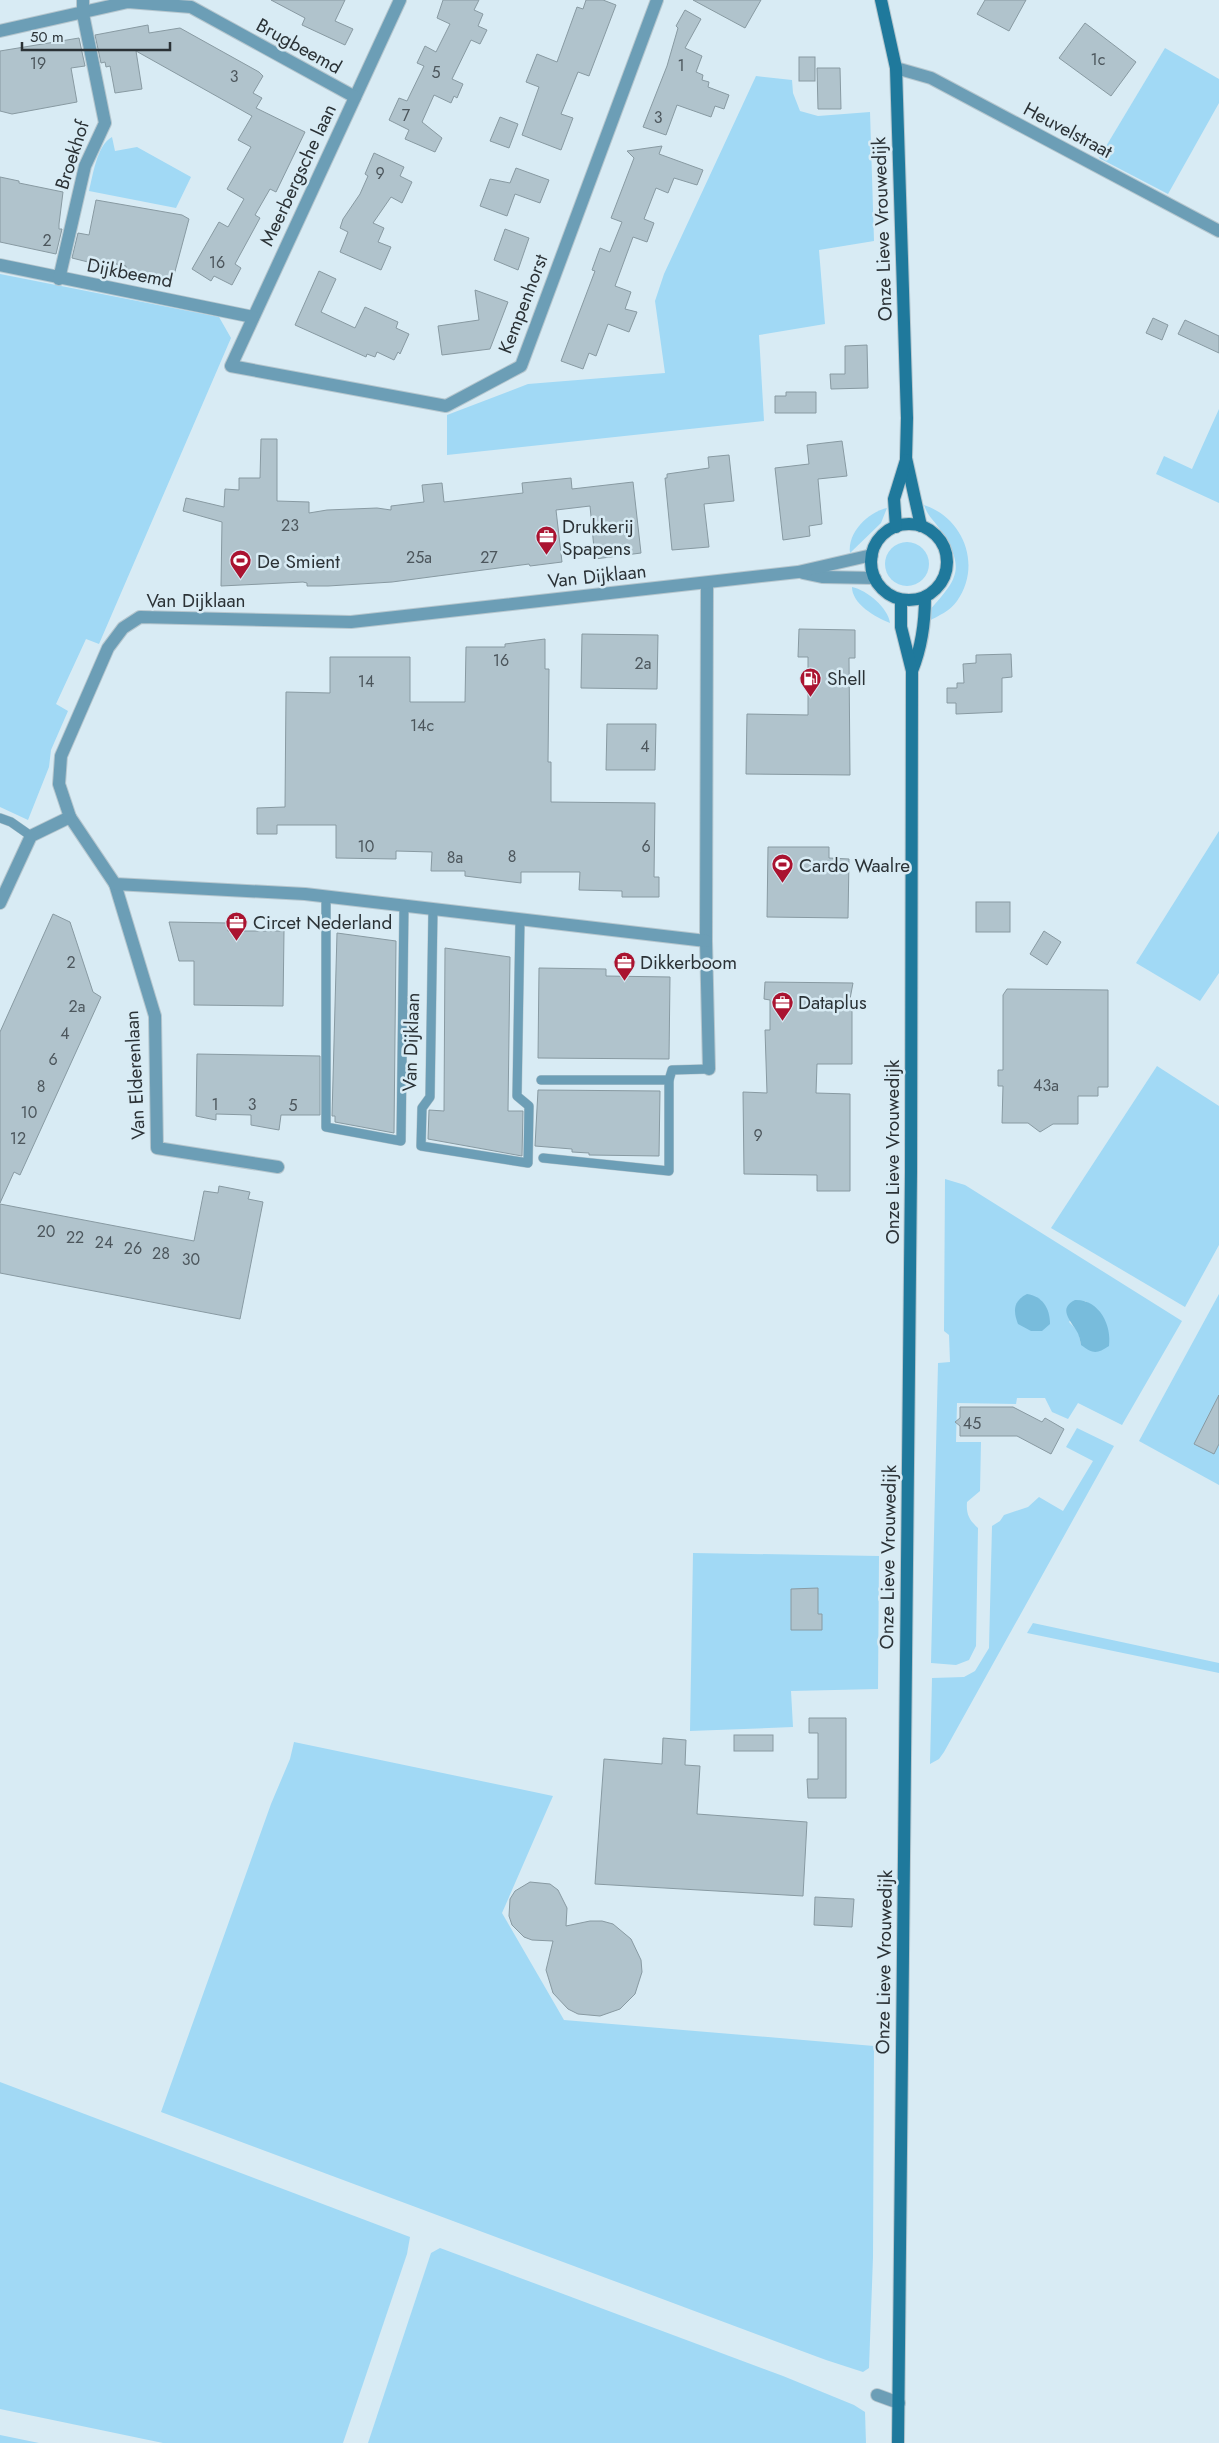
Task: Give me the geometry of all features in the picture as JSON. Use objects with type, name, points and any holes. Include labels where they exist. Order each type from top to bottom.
[{"type":"main road","name":"Onze Lieve Vrouwedijk","points":[[881,0],[896,68],[907,418],[906,458],[921,526]]},
{"type":"main road","name":"Onze Lieve Vrouwedijk","points":[[896,527],[894,499],[906,458]]},
{"type":"main road","points":[[908,524],[921,526],[933,532],[942,542],[947,554],[944,580],[936,590],[925,597],[901,600],[881,588],[872,568],[872,555],[877,543],[885,533],[896,527],[908,524]]},
{"type":"main road","name":"Onze Lieve Vrouwedijk","points":[[912,671],[921,649],[925,626],[925,597]]},
{"type":"main road","name":"Onze Lieve Vrouwedijk","points":[[898,2443],[911,1162],[912,671],[901,627],[901,600]]},
{"type":"street","points":[[83,0],[83,14]]},
{"type":"street","name":"Meerbergsche laan","points":[[231,366],[400,0]]},
{"type":"street","name":"Kempenhorst","points":[[231,366],[446,406],[521,366],[657,0]]},
{"type":"street","name":"Brugbeemd","points":[[0,31],[83,14],[128,1],[191,7],[355,97]]},
{"type":"street","name":"Broekhof","points":[[60,279],[85,166],[104,123],[83,14]]},
{"type":"street","name":"Heuvelstraat","points":[[896,68],[931,78],[1219,231]]},
{"type":"street","name":"Dijkbeemd","points":[[0,265],[60,279],[253,317]]},
{"type":"street","name":"Van Dijklaan","points":[[114,884],[70,817],[59,784],[61,756],[108,648],[123,628],[140,617],[351,622],[798,572],[872,555]]},
{"type":"street","name":"Van Dijklaan","points":[[798,572],[822,577],[875,578]]},
{"type":"street","points":[[707,583],[706,942],[709,1069]]},
{"type":"street","points":[[0,903],[30,836],[70,817]]},
{"type":"street","points":[[114,884],[326,897],[706,942]]},
{"type":"street","name":"Van Elderenlaan","points":[[114,884],[154,1016],[157,1148],[278,1167]]},
{"type":"street","points":[[877,2394],[899,2402]]},
{"type":"lane","points":[[0,818],[11,822],[30,836]]},
{"type":"lane","name":"Van Dijklaan","points":[[326,897],[326,1127],[400,1141],[404,906]]},
{"type":"lane","name":"Van Dijklaan","points":[[433,910],[430,1097],[422,1108],[421,1146],[528,1163],[529,1106],[517,1096],[520,920]]},
{"type":"lane","points":[[543,1158],[669,1171],[669,1080],[672,1070],[709,1069]]},
{"type":"lane","points":[[541,1080],[669,1080]]},
{"type":"shaded area","points":[[1165,48],[1219,79],[1219,103],[1168,194],[1099,158]]},
{"type":"shaded area","points":[[756,76],[792,80],[793,93],[800,111],[818,116],[870,112],[874,241],[819,250],[825,324],[759,335],[764,421],[447,455],[447,415],[528,384],[665,373],[655,301],[664,274]]},
{"type":"shaded area","points":[[112,137],[115,151],[137,147],[191,177],[176,208],[89,191],[99,153]]},
{"type":"shaded area","points":[[0,274],[219,317],[231,338],[99,644],[86,639],[56,704],[68,711],[51,750],[49,767],[28,820],[0,807]]},
{"type":"shaded area","points":[[1219,409],[1219,503],[1156,474],[1164,456],[1192,469]]},
{"type":"shaded area","points":[[924,505],[938,511],[959,532],[965,545],[968,559],[968,573],[957,601],[947,610],[929,621],[929,611],[952,582],[956,565],[949,544]]},
{"type":"shaded area","points":[[887,508],[881,523],[850,553],[852,538],[860,524],[873,514]]},
{"type":"shaded area","points":[[907,542],[919,546],[925,552],[929,564],[925,576],[919,582],[907,586],[895,582],[889,576],[885,564],[889,552],[895,546]]},
{"type":"shaded area","points":[[852,587],[876,600],[885,611],[890,623],[865,609],[856,599]]},
{"type":"shaded area","points":[[1219,831],[1219,973],[1200,1001],[1136,963]]},
{"type":"shaded area","points":[[1157,1066],[1219,1106],[1219,1245],[1185,1307],[1051,1228]]},
{"type":"shaded area","points":[[945,1179],[965,1185],[1182,1321],[1122,1425],[1078,1403],[1068,1419],[1052,1412],[1045,1398],[1017,1398],[1016,1404],[957,1403],[956,1442],[981,1442],[980,1491],[967,1502],[969,1516],[978,1528],[976,1646],[969,1660],[956,1665],[931,1663],[938,1363],[950,1362],[949,1335],[944,1331]],"holes":[[[1085,1301],[1098,1310],[1081,1345],[1078,1331],[1069,1322]]]},
{"type":"shaded area","points":[[1027,1294],[1037,1297],[1047,1308],[1050,1324],[1042,1331],[1031,1331],[1018,1324],[1015,1307],[1019,1300]]},
{"type":"shaded area","points":[[1219,1294],[1219,1485],[1139,1441]]},
{"type":"shaded area","points":[[1075,1300],[1091,1304],[1102,1315],[1108,1330],[1109,1346],[1095,1352],[1081,1345],[1078,1333],[1066,1310],[1070,1303]]},
{"type":"shaded area","points":[[1077,1428],[1114,1446],[944,1752],[939,1759],[930,1764],[932,1678],[964,1677],[975,1671],[989,1648],[992,1526],[1000,1521],[1004,1515],[1028,1507],[1039,1497],[1063,1511],[1093,1461],[1066,1447]]},
{"type":"shaded area","points":[[693,1553],[879,1556],[878,1689],[791,1691],[793,1727],[690,1731]]},
{"type":"shaded area","points":[[1033,1623],[1219,1663],[1219,1673],[1027,1633]]},
{"type":"shaded area","points":[[294,1742],[553,1796],[502,1913],[564,2020],[874,2046],[873,2257],[869,2368],[863,2372],[826,2360],[161,2112],[271,1804],[290,1759]]},
{"type":"shaded area","points":[[0,2082],[410,2237],[407,2254],[343,2443],[163,2443],[0,2409]]},
{"type":"shaded area","points":[[440,2248],[783,2376],[854,2405],[865,2412],[866,2443],[368,2443],[431,2253]]},
{"type":"shaded area","points":[[0,2435],[39,2443],[0,2443]]},
{"type":"building","points":[[271,0],[345,0],[335,21],[353,29],[345,45],[302,25],[305,18]]},
{"type":"building","points":[[443,0],[479,0],[474,10],[483,14],[478,26],[487,30],[480,44],[471,40],[452,79],[463,84],[457,98],[454,96],[451,103],[434,95],[422,122],[442,138],[435,152],[405,139],[409,130],[389,120],[399,98],[407,101],[424,66],[417,63],[425,46],[436,52],[450,24],[437,18]]},
{"type":"building","points":[[586,0],[603,0],[616,5],[589,76],[578,72],[561,114],[573,118],[561,150],[522,135],[539,87],[526,82],[537,54],[557,62],[577,7],[583,9]]},
{"type":"building","points":[[693,0],[761,0],[745,28]]},
{"type":"building","points":[[985,0],[1026,0],[1009,31],[977,14]]},
{"type":"building","points":[[685,10],[701,19],[685,48],[702,56],[696,72],[703,75],[702,80],[709,82],[708,87],[729,95],[724,109],[715,106],[711,117],[677,105],[666,135],[643,127],[667,66],[678,28],[676,26]]},
{"type":"building","points":[[1085,23],[1136,62],[1111,96],[1059,58]]},
{"type":"building","points":[[148,25],[149,33],[180,28],[259,72],[263,76],[253,93],[262,98],[256,108],[305,132],[276,192],[270,189],[255,215],[260,218],[235,264],[241,268],[232,285],[214,276],[211,281],[192,269],[219,222],[228,227],[244,199],[227,189],[251,147],[238,140],[252,116],[136,51],[142,89],[115,93],[110,66],[106,67],[105,62],[101,63],[95,35]]},
{"type":"building","points":[[79,38],[85,66],[71,68],[77,102],[12,114],[0,111],[0,51]]},
{"type":"building","points":[[799,57],[815,57],[815,81],[799,81]]},
{"type":"building","points":[[817,68],[840,68],[841,109],[818,109]]},
{"type":"building","points":[[500,117],[518,124],[509,148],[490,141]]},
{"type":"building","points":[[662,146],[659,154],[703,170],[697,185],[674,178],[668,193],[656,188],[644,219],[654,223],[647,242],[633,237],[615,286],[631,292],[625,309],[637,312],[629,332],[608,324],[596,356],[589,353],[583,369],[561,361],[595,271],[592,270],[600,248],[610,252],[622,222],[611,218],[634,158],[627,151]]},
{"type":"building","points":[[374,153],[404,167],[400,176],[412,182],[402,203],[391,197],[373,223],[384,228],[378,242],[391,247],[381,270],[340,252],[348,232],[340,228],[343,219],[360,194],[368,176],[365,174]]},
{"type":"building","points":[[516,168],[549,180],[540,203],[515,194],[507,216],[480,206],[490,179],[510,183]]},
{"type":"building","points":[[0,177],[63,192],[59,224],[59,229],[62,229],[56,254],[0,242]]},
{"type":"building","points":[[96,200],[182,215],[189,219],[173,279],[126,270],[126,266],[96,260],[96,264],[72,258],[78,233],[89,235]]},
{"type":"building","points":[[505,229],[529,238],[518,270],[494,260]]},
{"type":"building","points":[[319,271],[336,279],[321,312],[355,328],[365,307],[398,322],[396,328],[409,334],[400,354],[398,352],[394,360],[377,352],[375,357],[367,354],[366,357],[295,325]]},
{"type":"building","points":[[475,290],[508,302],[490,349],[442,355],[438,326],[479,320]]},
{"type":"building","points":[[1153,318],[1168,325],[1162,340],[1146,333]]},
{"type":"building","points":[[1185,320],[1219,336],[1219,353],[1178,334]]},
{"type":"building","points":[[867,345],[868,388],[831,389],[830,374],[845,374],[845,346]]},
{"type":"building","points":[[786,392],[816,392],[816,413],[775,413],[775,396],[786,396]]},
{"type":"building","points":[[261,439],[277,439],[277,501],[309,502],[309,513],[327,510],[377,508],[391,510],[391,506],[424,502],[422,485],[442,483],[444,502],[523,493],[522,483],[571,478],[572,489],[633,482],[641,553],[595,559],[590,506],[556,510],[562,562],[530,566],[529,564],[392,582],[328,586],[307,586],[307,583],[303,582],[221,586],[222,522],[183,511],[186,498],[224,507],[225,489],[239,490],[239,478],[260,478]]},
{"type":"building","points":[[842,441],[847,476],[818,479],[822,524],[809,526],[810,536],[783,540],[775,468],[809,464],[807,445]]},
{"type":"building","points":[[729,455],[734,501],[704,504],[709,547],[672,550],[665,478],[667,478],[667,474],[709,468],[708,457]]},
{"type":"building","points":[[799,629],[855,630],[855,658],[849,658],[850,775],[746,774],[747,714],[808,715],[808,657],[798,657]]},
{"type":"building","points":[[582,634],[658,635],[657,689],[581,688]]},
{"type":"building","points":[[545,639],[545,669],[549,669],[548,762],[551,762],[551,802],[655,803],[654,877],[659,877],[659,897],[622,897],[622,891],[579,890],[580,872],[521,872],[521,883],[465,876],[465,871],[431,871],[432,852],[396,851],[396,859],[336,858],[336,825],[277,825],[277,834],[257,834],[257,808],[285,807],[286,692],[330,693],[330,657],[410,657],[410,702],[465,702],[466,647],[505,647],[505,644]]},
{"type":"building","points":[[1011,654],[1012,677],[1002,678],[1002,712],[956,714],[956,703],[947,703],[947,688],[957,688],[957,683],[964,683],[963,664],[976,663],[976,655]]},
{"type":"building","points":[[607,724],[656,724],[655,770],[606,770]]},
{"type":"building","points":[[768,847],[829,847],[829,858],[849,859],[848,918],[767,917]]},
{"type":"building","points":[[976,902],[1010,902],[1010,932],[976,932]]},
{"type":"building","points":[[53,914],[70,922],[93,992],[101,997],[20,1175],[14,1172],[0,1203],[0,1032]]},
{"type":"building","points":[[169,922],[229,923],[228,931],[284,931],[283,1006],[194,1005],[194,961],[179,961]]},
{"type":"building","points":[[1044,931],[1061,942],[1047,965],[1030,954]]},
{"type":"building","points":[[337,933],[396,941],[394,1133],[335,1122],[335,1116],[332,1116]]},
{"type":"building","points":[[445,948],[510,957],[508,1111],[523,1111],[522,1156],[428,1139],[429,1110],[444,1111]]},
{"type":"building","points":[[539,968],[606,969],[606,976],[670,977],[669,1059],[538,1058]]},
{"type":"building","points":[[765,982],[853,983],[850,999],[852,999],[852,1064],[817,1064],[816,1093],[850,1094],[850,1191],[817,1191],[817,1175],[744,1174],[743,1092],[767,1093],[765,1030],[770,1030],[770,1000],[764,999]]},
{"type":"building","points":[[1007,989],[1108,990],[1108,1087],[1098,1087],[1098,1096],[1078,1096],[1078,1124],[1053,1124],[1040,1132],[1028,1123],[1002,1123],[1003,1086],[998,1086],[998,1070],[1003,1070],[1003,995]]},
{"type":"building","points":[[197,1054],[320,1056],[320,1115],[281,1115],[279,1130],[251,1125],[251,1115],[216,1114],[216,1120],[196,1116]]},
{"type":"building","points":[[538,1090],[660,1091],[659,1156],[589,1155],[589,1153],[572,1152],[572,1149],[535,1146]]},
{"type":"building","points":[[219,1186],[250,1192],[248,1199],[263,1202],[240,1319],[0,1273],[0,1204],[194,1241],[204,1191],[218,1193]]},
{"type":"building","points":[[1219,1395],[1219,1444],[1214,1454],[1194,1444]]},
{"type":"building","points":[[960,1407],[1013,1407],[1042,1422],[1045,1418],[1064,1429],[1051,1454],[1017,1436],[960,1436],[960,1426],[955,1422],[960,1418]]},
{"type":"building","points":[[818,1588],[818,1614],[822,1614],[822,1630],[791,1630],[791,1589]]},
{"type":"building","points":[[809,1718],[846,1718],[846,1798],[808,1798],[807,1779],[818,1779],[818,1733],[809,1733]]},
{"type":"building","points":[[734,1735],[773,1735],[773,1751],[734,1751]]},
{"type":"building","points":[[663,1738],[686,1740],[685,1765],[700,1766],[697,1814],[807,1822],[803,1896],[595,1884],[604,1759],[662,1764]]},
{"type":"building","points":[[530,1882],[550,1884],[558,1890],[567,1908],[566,1926],[590,1921],[602,1921],[613,1924],[631,1939],[641,1960],[642,1972],[635,1994],[620,2009],[600,2016],[578,2014],[568,2009],[553,1993],[546,1970],[553,1941],[532,1940],[524,1937],[512,1925],[509,1916],[510,1899],[515,1891]]},
{"type":"building","points":[[815,1897],[854,1899],[852,1927],[814,1925]]},
{"type":"place","name":"Drukkerij Spapens","points":[[546,556]]},
{"type":"place","name":"De Smient","points":[[241,580]]},
{"type":"place","name":"Shell","points":[[811,697]]},
{"type":"place","name":"Cardo Waalre","points":[[783,884]]},
{"type":"place","name":"Circet Nederland","points":[[237,941]]},
{"type":"place","name":"Dikkerboom","points":[[624,981]]},
{"type":"place","name":"Dataplus","points":[[782,1021]]}]
